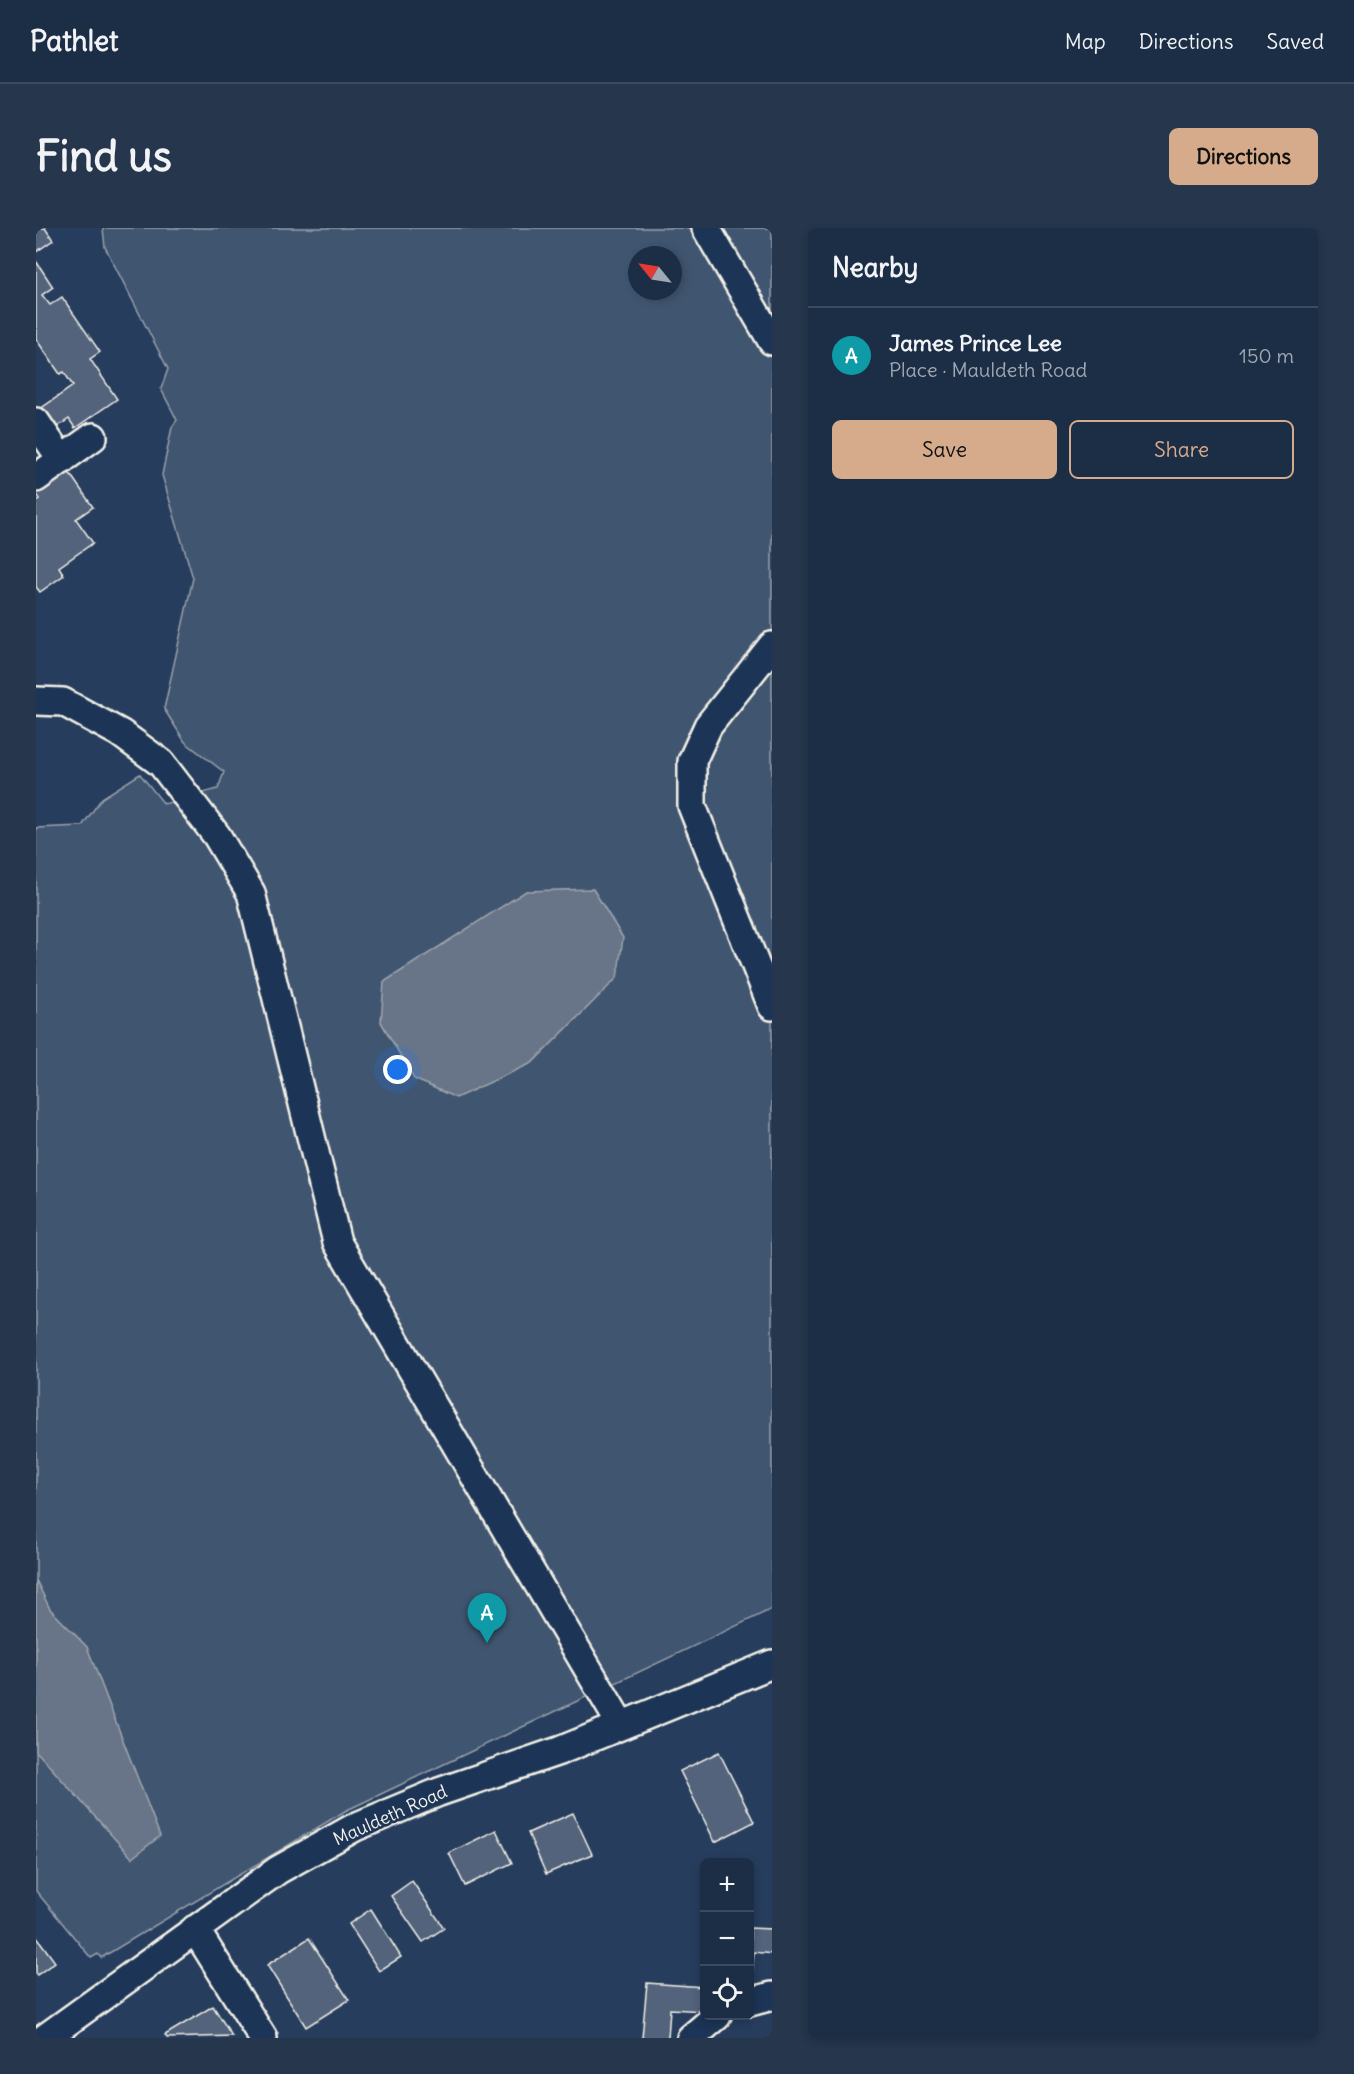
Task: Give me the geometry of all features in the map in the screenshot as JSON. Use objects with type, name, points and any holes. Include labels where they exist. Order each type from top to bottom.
[{"type":"street","points":[[706,228],[772,341]]},
{"type":"street","points":[[36,422],[62,460]]},
{"type":"street","points":[[36,478],[93,437]]},
{"type":"street","points":[[772,646],[708,726],[692,761],[692,806],[772,1006]]},
{"type":"street","points":[[36,701],[63,702],[120,733],[162,763],[217,836],[251,893],[337,1242],[621,1725]]},
{"type":"street","name":"Mauldeth Road","points":[[45,2038],[99,2002],[278,1870],[355,1827],[439,1792],[559,1750],[772,1664]]},
{"type":"street","points":[[195,1929],[263,2038]]},
{"type":"street","points":[[754,2001],[772,1996]]},
{"type":"street","points":[[691,2038],[712,2020]]},
{"type":"shaded area","points":[[103,228],[772,228],[772,1609],[345,1811],[101,1958],[98,1954],[91,1958],[36,1891],[36,828],[82,826],[102,798],[140,774],[164,804],[218,789],[224,772],[185,742],[164,709],[193,578],[162,475],[172,427],[177,420],[161,389],[168,369],[105,247]]},
{"type":"shaded area","points":[[593,889],[623,938],[617,978],[532,1063],[456,1098],[414,1079],[381,1022],[384,982],[526,891]]},
{"type":"shaded area","points":[[36,1580],[50,1609],[87,1647],[160,1836],[132,1858],[36,1751]]},
{"type":"building","points":[[36,228],[45,228],[53,240],[36,252]]},
{"type":"building","points":[[36,261],[53,287],[42,295],[50,305],[62,297],[100,352],[90,359],[117,399],[75,428],[69,419],[54,429],[40,409],[73,386],[64,372],[60,374],[36,339]]},
{"type":"building","points":[[68,471],[93,507],[76,519],[93,543],[59,567],[64,575],[40,592],[36,587],[36,502],[40,499],[36,493]]},
{"type":"building","points":[[719,1752],[754,1822],[715,1842],[680,1771]]},
{"type":"building","points":[[573,1813],[592,1854],[546,1874],[528,1833]]},
{"type":"building","points":[[496,1830],[512,1863],[465,1886],[449,1853]]},
{"type":"building","points":[[412,1881],[444,1928],[423,1942],[391,1896]]},
{"type":"building","points":[[371,1909],[401,1957],[379,1971],[349,1924]]},
{"type":"building","points":[[754,1928],[772,1929],[772,1954],[754,1952]]},
{"type":"building","points":[[36,1936],[55,1962],[37,1975],[36,1974]]},
{"type":"building","points":[[309,1938],[349,2000],[306,2027],[267,1965]]},
{"type":"building","points":[[647,1983],[700,1987],[700,2011],[670,2009],[668,2038],[642,2038]]},
{"type":"building","points":[[213,2006],[232,2036],[167,2038],[165,2035]]},
{"type":"place","name":"James Prince Lee","points":[[487,1643]]}]
